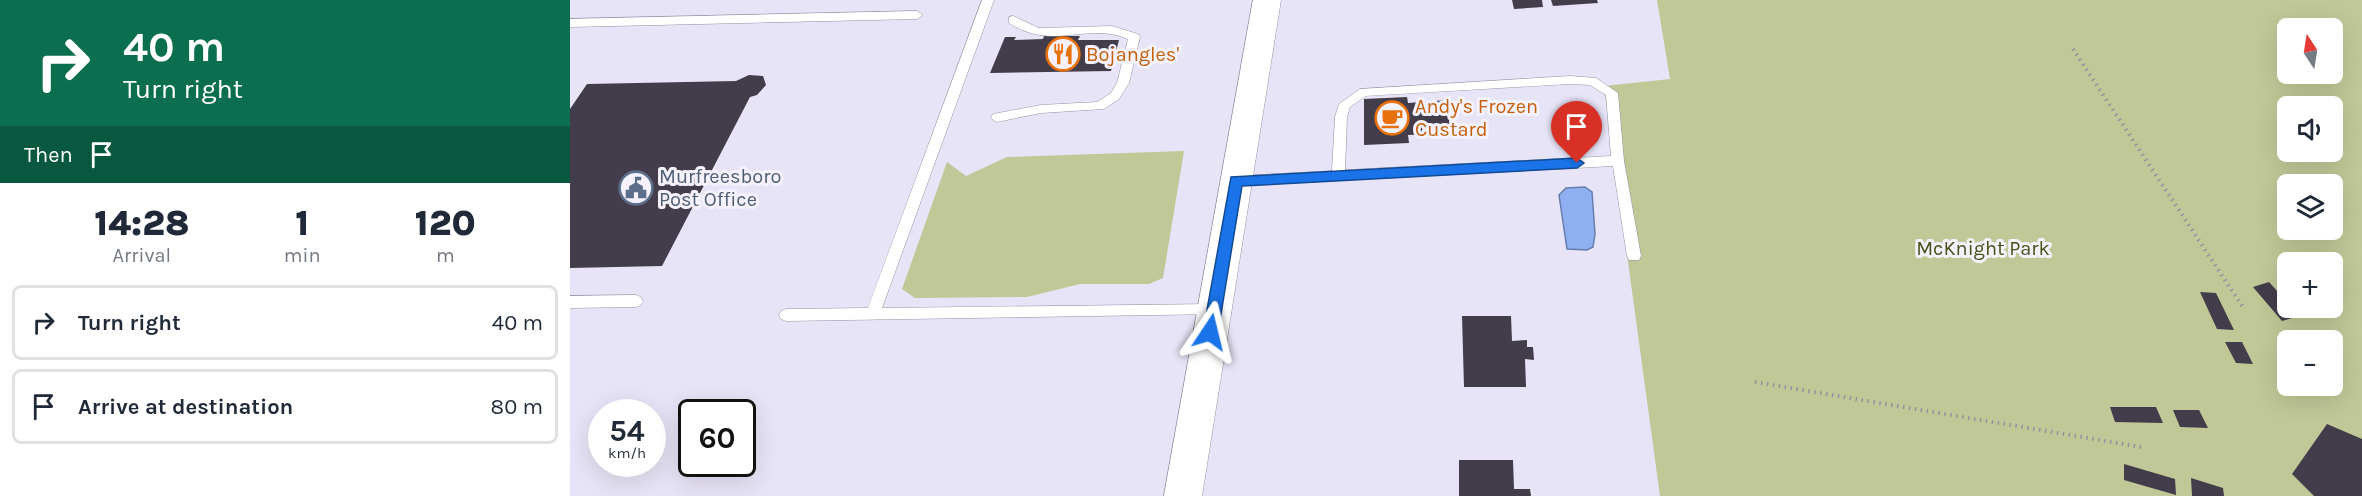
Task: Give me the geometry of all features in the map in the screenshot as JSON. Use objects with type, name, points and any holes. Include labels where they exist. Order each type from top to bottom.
[{"type":"main road","points":[[1183,496],[1267,0]]},
{"type":"lane","points":[[873,314],[988,0]]},
{"type":"lane","points":[[570,23],[917,15]]},
{"type":"lane","points":[[997,117],[1041,108],[1100,106],[1115,96],[1124,83],[1134,37],[1125,32],[1038,32],[1013,20]]},
{"type":"lane","points":[[1338,176],[1341,117],[1345,104],[1364,92],[1570,80],[1592,81],[1612,93],[1618,161],[1634,256]]},
{"type":"lane","points":[[1236,181],[1618,161]]},
{"type":"lane","points":[[570,302],[636,301]]},
{"type":"lane","points":[[786,315],[1214,310]]},
{"type":"path","points":[[2073,49],[2244,309]]},
{"type":"path","points":[[1755,382],[2141,447]]},
{"type":"green space","name":"McKnight Park","points":[[1657,0],[2362,0],[2362,496],[1660,496],[1604,86],[1670,79]]},
{"type":"green space","points":[[1184,151],[1163,278],[1149,284],[1080,284],[1027,297],[915,298],[902,289],[947,162],[966,176],[1007,157]]},
{"type":"water","points":[[1585,187],[1592,192],[1595,234],[1593,247],[1587,250],[1567,249],[1559,195],[1566,188]]},
{"type":"building","points":[[1512,0],[1542,0],[1543,7],[1514,9]]},
{"type":"building","points":[[1551,0],[1597,0],[1598,3],[1553,6]]},
{"type":"building","points":[[1044,36],[1080,36],[1078,40],[1119,40],[1111,71],[990,73],[1005,37],[1016,37],[1014,40],[1043,39]]},
{"type":"building","name":"Murfreesboro Post Office","points":[[749,75],[763,76],[766,85],[757,95],[750,97],[662,266],[570,268],[570,109],[587,84],[736,81]]},
{"type":"building","points":[[1407,97],[1408,103],[1448,100],[1450,133],[1408,135],[1409,143],[1364,145],[1364,99]]},
{"type":"building","points":[[2269,282],[2277,291],[2277,315],[2253,287]]},
{"type":"building","points":[[2200,292],[2216,293],[2234,330],[2217,329]]},
{"type":"building","points":[[1462,316],[1511,316],[1512,341],[1527,340],[1527,347],[1533,347],[1534,360],[1525,359],[1526,387],[1464,387]]},
{"type":"building","points":[[2225,342],[2242,342],[2253,364],[2236,363]]},
{"type":"building","points":[[2110,407],[2156,407],[2163,423],[2115,422]]},
{"type":"building","points":[[2173,410],[2199,410],[2208,428],[2180,427]]},
{"type":"building","points":[[2327,424],[2362,439],[2362,496],[2314,496],[2292,474]]},
{"type":"building","points":[[1459,460],[1513,460],[1514,489],[1530,489],[1531,496],[1459,496]]},
{"type":"building","points":[[2124,464],[2175,479],[2176,495],[2124,480]]},
{"type":"building","points":[[2191,478],[2223,488],[2224,496],[2192,496]]},
{"type":"place","name":"Bojangles'","points":[[1063,54]]},
{"type":"place","name":"Andy's Frozen Custard","points":[[1392,118]]},
{"type":"place","name":"Murfreesboro Post Office","points":[[636,188]]},
{"type":"route","points":[[1210,332],[1236,181],[1577,163]]}]
